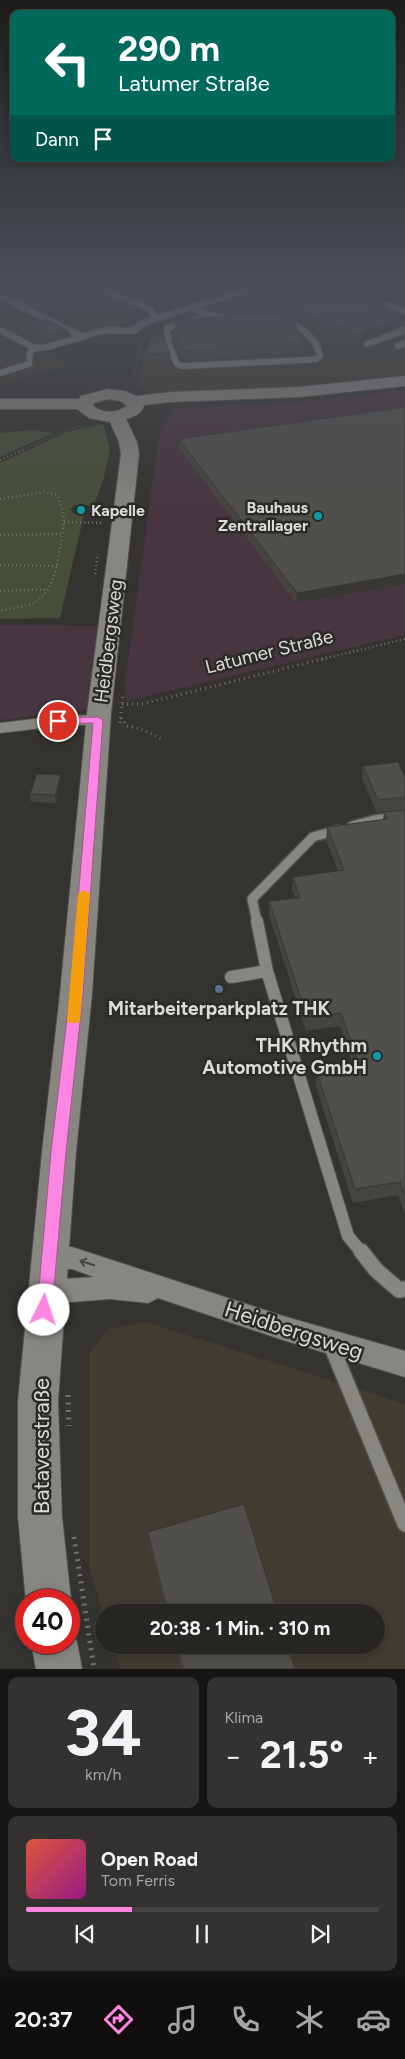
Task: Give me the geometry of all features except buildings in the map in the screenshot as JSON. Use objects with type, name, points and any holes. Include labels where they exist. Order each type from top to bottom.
[{"type":"street","points":[[0,404],[84,404],[92,397],[108,394],[124,396],[135,401],[172,397],[299,392],[405,381]]},
{"type":"street","points":[[84,404],[84,407],[91,413],[116,416],[134,410],[136,407],[135,401]]},
{"type":"street","name":"Heidbergsweg","points":[[47,1275],[76,994],[114,714],[130,454],[128,442],[116,416]]},
{"type":"street","points":[[0,728],[114,714]]},
{"type":"street","name":"Heidbergsweg","points":[[47,1275],[72,1258],[330,1342],[405,1364]]},
{"type":"street","name":"Heidbergsweg","points":[[47,1275],[110,1287],[184,1294]]},
{"type":"street","name":"Bataverstraße","points":[[47,1275],[38,1420],[40,1517],[47,1589]]},
{"type":"street","points":[[56,1654],[59,1669]]},
{"type":"lane","points":[[0,373],[29,363]]},
{"type":"lane","points":[[177,363],[182,366],[246,363]]},
{"type":"lane","points":[[405,816],[374,820],[313,837],[252,899],[267,971],[348,1236],[376,1270],[399,1290],[405,1289]]},
{"type":"lane","points":[[231,978],[267,971]]},
{"type":"lane","points":[[330,1342],[404,1518]]},
{"type":"path","points":[[125,385],[133,378],[135,363]]},
{"type":"path","points":[[0,460],[72,428],[91,425]]},
{"type":"path","points":[[0,498],[44,492],[57,494],[64,510],[57,566],[49,589],[35,603],[0,611]]},
{"type":"path","points":[[64,522],[104,523]]},
{"type":"path","points":[[0,535],[61,534]]},
{"type":"path","points":[[0,566],[57,566]]},
{"type":"path","points":[[0,591],[49,589]]},
{"type":"path","name":"Latumer Straße","points":[[114,714],[142,704],[405,639]]},
{"type":"path","points":[[114,714],[127,726],[141,729],[164,740]]},
{"type":"path","points":[[68,1391],[69,1430]]},
{"type":"path","points":[[73,1527],[88,1641],[94,1669]]},
{"type":"shaded area","points":[[0,363],[70,364],[0,385]]},
{"type":"shaded area","points":[[142,363],[405,363],[405,376],[275,388],[152,395],[138,384]]},
{"type":"shaded area","points":[[405,390],[405,635],[127,701],[125,684],[155,463],[161,427],[175,408],[300,402]]},
{"type":"shaded area","points":[[0,625],[100,626],[87,710],[0,720]]},
{"type":"shaded area","points":[[146,1322],[405,1404],[405,1669],[121,1669],[116,1654],[385,1654],[385,1604],[100,1604],[89,1568],[89,1353],[108,1329]]},
{"type":"green space","points":[[103,424],[110,449],[103,481],[92,510],[88,505],[75,505],[70,509],[74,514],[84,515],[60,618],[0,619],[0,463],[67,432]]},
{"type":"green space","points":[[32,430],[53,433],[0,457],[0,433]]},
{"type":"slow traffic","points":[[73,1020],[84,894]]},
{"type":"place","name":"Kapelle","points":[[81,510]]},
{"type":"place","name":"Bauhaus Zentrallager","points":[[318,516]]},
{"type":"place","name":"Mitarbeiterparkplatz THK","points":[[219,989]]},
{"type":"place","name":"THK Rhythm Automotive GmbH","points":[[377,1056]]},
{"type":"route","points":[[44,1310],[58,1152],[76,994],[98,720],[58,721]]}]
